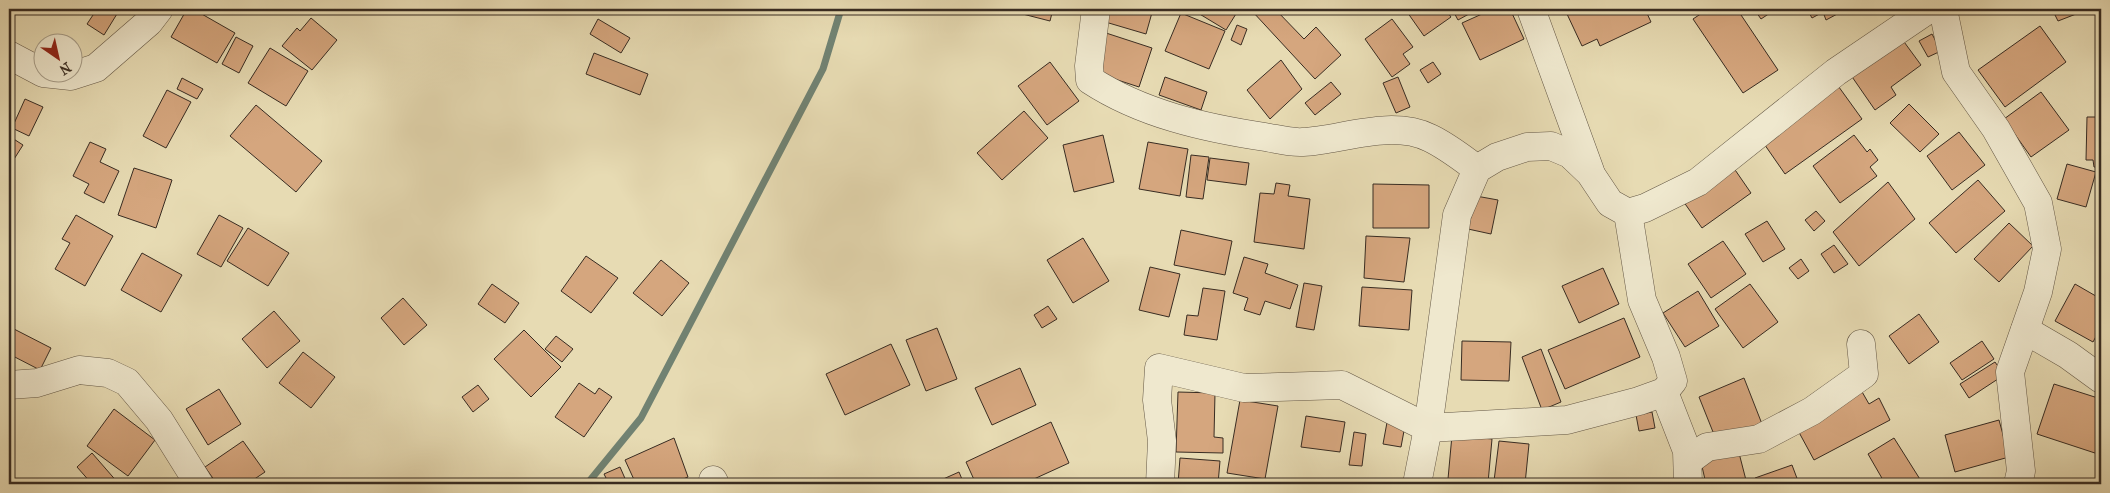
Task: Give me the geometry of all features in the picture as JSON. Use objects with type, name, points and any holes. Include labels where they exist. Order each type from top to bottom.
[{"type":"street","points":[[9,55],[43,73],[72,76],[96,68],[149,22],[159,9]]},
{"type":"street","points":[[1096,9],[1089,66],[1090,80],[1110,93],[1156,113],[1239,133],[1302,142],[1363,132],[1397,130],[1428,137],[1477,169]]},
{"type":"street","points":[[1531,9],[1590,173]]},
{"type":"street","points":[[1417,484],[1428,428],[1457,215],[1477,169],[1498,157],[1526,147],[1551,146],[1570,154],[1590,173],[1610,203],[1628,213],[1644,208],[1698,182],[1836,72],[1929,9]]},
{"type":"street","points":[[1944,9],[1956,72],[1996,129],[2038,204],[2047,249],[2038,292],[2010,372],[2021,471],[2018,484]]},
{"type":"street","points":[[1546,146],[1565,103]]},
{"type":"street","points":[[1160,484],[1162,440],[1157,400],[1159,368],[1244,388],[1342,385],[1428,428],[1567,420],[1639,401],[1664,392],[1673,381],[1666,358],[1642,300],[1628,213]]},
{"type":"street","points":[[2025,330],[2101,379]]},
{"type":"street","points":[[1688,473],[1707,448],[1759,439],[1812,411],[1864,374],[1861,344]]},
{"type":"street","points":[[9,385],[37,382],[79,370],[108,373],[127,382],[159,420],[199,484]]},
{"type":"street","points":[[1664,392],[1687,451],[1688,473]]},
{"type":"building","points":[[97,9],[120,9],[104,35],[87,24]]},
{"type":"building","points":[[187,9],[193,9],[235,33],[217,63],[171,37]]},
{"type":"building","points":[[1007,9],[1053,9],[1050,21]]},
{"type":"building","points":[[1105,9],[1153,9],[1146,34],[1102,21]]},
{"type":"building","points":[[1194,9],[1239,9],[1226,30]]},
{"type":"building","points":[[1254,9],[1275,9],[1304,39],[1316,27],[1341,55],[1315,79],[1252,11]]},
{"type":"building","points":[[1405,9],[1445,9],[1451,17],[1424,36]]},
{"type":"building","points":[[1452,9],[1478,9],[1458,20]]},
{"type":"building","points":[[1493,9],[1510,9],[1524,39],[1480,60],[1462,23]]},
{"type":"building","points":[[1579,9],[1645,9],[1651,22],[1600,46],[1597,39],[1582,46],[1567,14]]},
{"type":"building","points":[[1708,9],[1737,9],[1778,70],[1743,93],[1693,19]]},
{"type":"building","points":[[1754,9],[1776,9],[1761,19]]},
{"type":"building","points":[[1807,9],[1839,9],[1841,12],[1826,20],[1823,12],[1812,18]]},
{"type":"building","points":[[2052,9],[2089,9],[2058,21]]},
{"type":"building","points":[[1181,13],[1225,31],[1209,69],[1165,51]]},
{"type":"building","points":[[311,18],[337,40],[312,70],[282,46],[297,28],[300,31]]},
{"type":"building","points":[[598,19],[630,38],[621,53],[590,34]]},
{"type":"building","points":[[1392,19],[1413,47],[1403,54],[1410,64],[1392,77],[1365,39]]},
{"type":"building","points":[[1237,25],[1247,29],[1241,45],[1231,40]]},
{"type":"building","points":[[2040,26],[2066,62],[2005,107],[1978,70]]},
{"type":"building","points":[[1103,32],[1152,48],[1139,87],[1090,71]]},
{"type":"building","points":[[1932,34],[1941,51],[1928,57],[1919,41]]},
{"type":"building","points":[[1899,35],[1921,65],[1891,87],[1896,95],[1875,110],[1848,71]]},
{"type":"building","points":[[236,37],[253,46],[239,73],[222,64]]},
{"type":"building","points":[[270,48],[308,71],[286,106],[248,83]]},
{"type":"building","points":[[594,53],[648,74],[640,95],[586,74]]},
{"type":"building","points":[[1281,60],[1302,89],[1270,119],[1247,90]]},
{"type":"building","points":[[1050,62],[1079,101],[1047,125],[1018,86]]},
{"type":"building","points":[[1433,62],[1441,74],[1428,83],[1420,70]]},
{"type":"building","points":[[1165,77],[1207,92],[1201,110],[1159,95]]},
{"type":"building","points":[[1398,77],[1410,107],[1396,113],[1383,83]]},
{"type":"building","points":[[182,78],[203,89],[197,99],[177,89]]},
{"type":"building","points":[[1331,82],[1341,94],[1315,115],[1305,103]]},
{"type":"building","points":[[1836,83],[1862,119],[1785,174],[1760,138]]},
{"type":"building","points":[[167,90],[191,102],[166,148],[143,136]]},
{"type":"building","points":[[2041,92],[2069,130],[2031,157],[2004,119]]},
{"type":"building","points":[[25,99],[43,107],[29,136],[12,128]]},
{"type":"building","points":[[1909,104],[1939,134],[1920,152],[1890,123]]},
{"type":"building","points":[[256,105],[322,161],[296,192],[230,136]]},
{"type":"building","points":[[1024,111],[1048,138],[1002,180],[977,153]]},
{"type":"building","points":[[2087,117],[2101,117],[2101,167],[2094,167],[2093,160],[2086,160]]},
{"type":"building","points":[[1959,132],[1985,165],[1952,190],[1927,156]]},
{"type":"building","points":[[1103,135],[1114,182],[1074,192],[1063,145]]},
{"type":"building","points":[[1854,135],[1867,152],[1870,149],[1878,160],[1870,167],[1877,176],[1840,203],[1813,166]]},
{"type":"building","points":[[9,136],[23,145],[9,167]]},
{"type":"building","points":[[90,142],[106,149],[100,162],[119,171],[104,203],[84,193],[89,184],[73,176]]},
{"type":"building","points":[[1148,142],[1188,149],[1180,196],[1139,189]]},
{"type":"building","points":[[1191,155],[1209,157],[1203,199],[1186,197]]},
{"type":"building","points":[[1210,158],[1249,163],[1246,185],[1207,180]]},
{"type":"building","points":[[1731,164],[1751,193],[1702,228],[1681,198]]},
{"type":"building","points":[[2067,164],[2096,172],[2086,207],[2057,199]]},
{"type":"building","points":[[134,168],[172,180],[156,228],[118,215]]},
{"type":"building","points":[[1978,180],[2005,211],[1956,253],[1929,223]]},
{"type":"building","points":[[1888,182],[1915,219],[1859,266],[1833,232]]},
{"type":"building","points":[[1276,183],[1290,185],[1288,196],[1310,199],[1304,249],[1254,242],[1260,193],[1274,194]]},
{"type":"building","points":[[1373,184],[1429,185],[1429,228],[1373,228]]},
{"type":"building","points":[[1476,196],[1498,200],[1491,234],[1468,229]]},
{"type":"building","points":[[1816,211],[1825,221],[1814,231],[1805,220]]},
{"type":"building","points":[[76,215],[113,236],[85,286],[55,269],[70,243],[62,239]]},
{"type":"building","points":[[219,215],[243,228],[221,267],[197,254]]},
{"type":"building","points":[[1767,221],[1785,249],[1763,262],[1745,234]]},
{"type":"building","points":[[2009,223],[2033,246],[1999,282],[1974,259]]},
{"type":"building","points":[[248,228],[289,253],[268,286],[227,261]]},
{"type":"building","points":[[1181,230],[1232,241],[1225,275],[1174,265]]},
{"type":"building","points":[[1366,236],[1410,238],[1404,282],[1364,278]]},
{"type":"building","points":[[1083,238],[1109,281],[1073,303],[1047,260]]},
{"type":"building","points":[[1723,241],[1746,274],[1711,298],[1688,264]]},
{"type":"building","points":[[1834,245],[1848,264],[1834,273],[1821,254]]},
{"type":"building","points":[[142,253],[182,275],[161,312],[121,290]]},
{"type":"building","points":[[586,256],[618,278],[591,313],[561,291]]},
{"type":"building","points":[[1244,257],[1268,264],[1265,273],[1298,285],[1290,309],[1265,301],[1260,315],[1244,310],[1248,298],[1233,293]]},
{"type":"building","points":[[1801,259],[1809,271],[1798,279],[1789,268]]},
{"type":"building","points":[[661,260],[689,283],[662,316],[633,293]]},
{"type":"building","points":[[1150,267],[1180,274],[1169,317],[1139,310]]},
{"type":"building","points":[[1603,268],[1619,304],[1579,323],[1562,286]]},
{"type":"building","points":[[1304,283],[1322,286],[1314,330],[1296,327]]},
{"type":"building","points":[[492,284],[519,303],[505,323],[478,304]]},
{"type":"building","points":[[1750,284],[1778,322],[1743,348],[1715,309]]},
{"type":"building","points":[[2075,284],[2101,299],[2101,327],[2093,342],[2055,321]]},
{"type":"building","points":[[1362,287],[1412,290],[1409,330],[1359,326]]},
{"type":"building","points":[[1203,288],[1225,291],[1217,340],[1184,335],[1187,315],[1198,316]]},
{"type":"building","points":[[1698,291],[1719,326],[1685,347],[1663,313]]},
{"type":"building","points":[[403,298],[427,325],[404,345],[381,318]]},
{"type":"building","points":[[1048,306],[1057,319],[1042,328],[1034,315]]},
{"type":"building","points":[[274,311],[300,341],[267,368],[242,339]]},
{"type":"building","points":[[1919,314],[1939,342],[1909,364],[1889,336]]},
{"type":"building","points":[[1624,318],[1640,357],[1565,389],[1548,350]]},
{"type":"building","points":[[937,328],[957,379],[926,391],[906,340]]},
{"type":"building","points":[[14,329],[51,348],[40,370],[9,354],[9,340]]},
{"type":"building","points":[[524,330],[561,367],[531,397],[494,359]]},
{"type":"building","points":[[556,336],[573,349],[562,362],[545,349]]},
{"type":"building","points":[[1462,341],[1511,342],[1509,381],[1461,380]]},
{"type":"building","points":[[1982,341],[1994,359],[1962,380],[1950,363]]},
{"type":"building","points":[[891,344],[910,385],[845,415],[826,374]]},
{"type":"building","points":[[1541,349],[1561,402],[1542,410],[1522,357]]},
{"type":"building","points":[[303,352],[335,377],[311,408],[279,383]]},
{"type":"building","points":[[1995,362],[2004,375],[1969,398],[1960,384]]},
{"type":"building","points":[[1020,368],[1036,405],[992,425],[975,388]]},
{"type":"building","points":[[1744,378],[1762,424],[1717,442],[1699,397]]},
{"type":"building","points":[[579,383],[595,394],[599,388],[612,397],[584,437],[555,417]]},
{"type":"building","points":[[2054,384],[2101,399],[2101,455],[2037,434]]},
{"type":"building","points":[[478,385],[489,399],[473,412],[462,397]]},
{"type":"building","points":[[219,389],[241,424],[208,445],[186,409]]},
{"type":"building","points":[[1861,390],[1869,404],[1879,398],[1890,420],[1814,460],[1795,425]]},
{"type":"building","points":[[1178,392],[1215,393],[1214,437],[1223,438],[1223,453],[1176,452]]},
{"type":"building","points":[[1240,400],[1278,406],[1265,479],[1227,473]]},
{"type":"building","points":[[114,409],[155,440],[128,476],[87,446]]},
{"type":"building","points":[[1652,412],[1655,428],[1639,431],[1636,415]]},
{"type":"building","points":[[1306,416],[1345,422],[1340,452],[1301,447]]},
{"type":"building","points":[[1388,417],[1406,420],[1401,447],[1383,444]]},
{"type":"building","points":[[1999,420],[2009,457],[1955,472],[1945,435]]},
{"type":"building","points":[[1051,422],[1069,463],[1023,484],[976,484],[966,462]]},
{"type":"building","points":[[1354,432],[1366,434],[1362,466],[1349,465]]},
{"type":"building","points":[[1452,435],[1492,439],[1488,483],[1448,479]]},
{"type":"building","points":[[674,438],[688,477],[671,484],[636,484],[625,460]]},
{"type":"building","points":[[1894,438],[1923,484],[1886,484],[1883,480],[1868,454]]},
{"type":"building","points":[[243,441],[265,472],[247,484],[217,484],[205,467]]},
{"type":"building","points":[[1499,441],[1529,444],[1525,484],[1494,481]]},
{"type":"building","points":[[92,453],[119,484],[92,484],[77,467]]},
{"type":"building","points":[[1739,453],[1747,484],[1706,484],[1701,462]]},
{"type":"building","points":[[1180,458],[1220,461],[1218,484],[1178,484]]},
{"type":"building","points":[[1792,465],[1798,481],[1788,484],[1758,484],[1755,478]]},
{"type":"building","points":[[620,467],[627,483],[609,484],[604,474]]},
{"type":"building","points":[[959,472],[964,484],[932,484]]},
{"type":"waterway","points":[[587,484],[641,418],[823,69],[841,9]]}]
